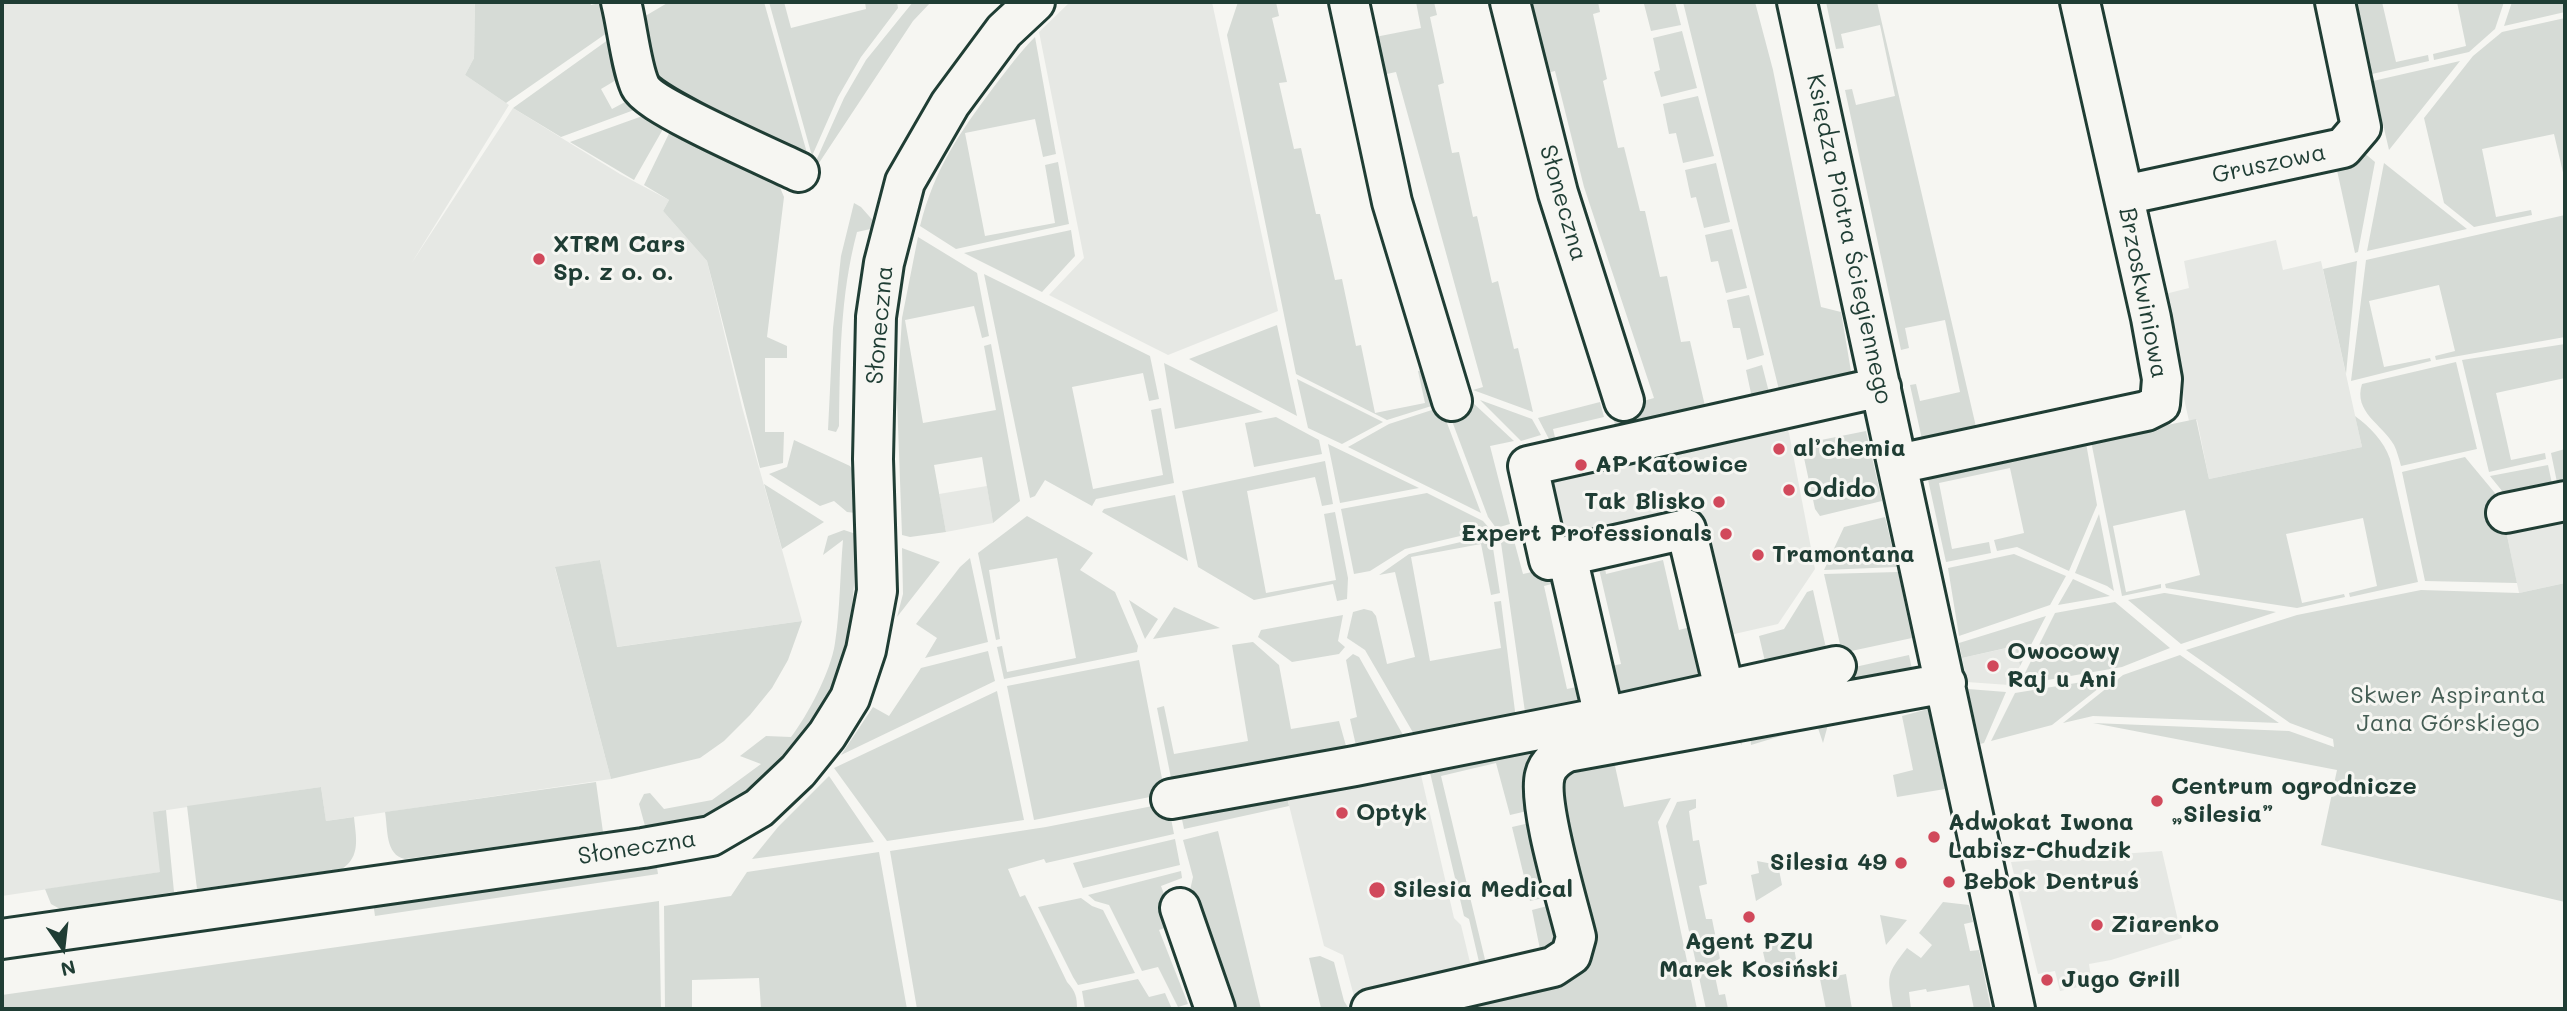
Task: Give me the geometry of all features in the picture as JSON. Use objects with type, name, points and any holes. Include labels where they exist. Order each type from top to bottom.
[{"type":"street","points":[[621,2],[638,79],[645,93],[676,112],[799,172]]},
{"type":"street","name":"Słoneczna","points":[[2,939],[643,848],[711,836],[759,808],[798,771],[827,735],[850,698],[866,650],[877,591],[873,408],[876,317],[884,263],[905,182],[950,104],[1004,31],[1035,2]]},
{"type":"street","points":[[1349,2],[1392,202],[1452,401]]},
{"type":"street","name":"Słoneczna","points":[[1510,2],[1558,192],[1624,401]]},
{"type":"street","name":"Księdza Piotra Ściegiennego","points":[[1797,2],[2015,1009]]},
{"type":"street","name":"Brzoskwiniowa","points":[[1898,464],[2146,411],[2160,404],[2162,379],[2080,2]]},
{"type":"street","name":"Gruszowa","points":[[2124,195],[2343,148],[2361,127],[2335,2]]},
{"type":"street","points":[[1729,706],[1686,528],[1549,560],[1528,466],[1881,387]]},
{"type":"street","points":[[2506,513],[2565,501]]},
{"type":"street","points":[[1567,556],[1604,717]]},
{"type":"street","points":[[1371,1009],[1553,967],[1571,954],[1576,937],[1544,805],[1544,778],[1548,767],[1558,757],[1567,752],[1729,706],[1836,666]]},
{"type":"street","points":[[1171,799],[1604,717],[1946,683]]},
{"type":"street","points":[[1180,908],[1215,1009]]},
{"type":"shaded area","points":[[2,2],[475,2],[474,58],[465,75],[509,105],[411,264],[513,108],[620,174],[669,200],[663,211],[707,261],[742,407],[802,621],[616,647],[600,560],[555,568],[611,779],[326,821],[321,787],[154,812],[161,872],[2,896]]},
{"type":"shaded area","points":[[1070,2],[1212,2],[1278,311],[1168,355],[1049,295],[1084,258],[1039,32]]},
{"type":"shaded area","points":[[2276,240],[2283,270],[2321,261],[2362,447],[2209,479],[2197,420],[2189,421],[2161,295],[2189,288],[2184,261]]},
{"type":"shaded area","points":[[1779,415],[1789,433],[1815,569],[1778,624],[1717,638],[1689,524],[1552,554],[1532,470]]},
{"type":"shaded area","points":[[987,486],[993,523],[946,532],[939,494]]},
{"type":"shaded area","points":[[2565,494],[2565,583],[2519,593],[2501,507]]},
{"type":"shaded area","points":[[2016,646],[2020,666],[2009,685],[1967,682],[1962,658]]},
{"type":"shaded area","points":[[1418,762],[1454,918],[1461,925],[1474,979],[1355,1000],[1343,955],[1324,946],[1284,785]]},
{"type":"shaded area","points":[[2162,851],[2182,938],[2089,964],[2092,984],[2060,991],[2055,971],[2038,974],[2011,862]]},
{"type":"green space","points":[[475,2],[590,2],[591,5],[604,2],[617,26],[506,103],[465,75],[474,58]]},
{"type":"green space","points":[[669,2],[764,2],[809,160],[654,94],[630,25]]},
{"type":"green space","points":[[769,2],[784,2],[791,28],[866,9],[865,2],[897,2],[898,8],[861,57],[838,97],[812,156]]},
{"type":"green space","points":[[913,2],[931,2],[913,21],[817,166],[815,163],[844,98],[866,60]]},
{"type":"green space","points":[[1238,2],[1276,2],[1279,16],[1272,18],[1287,82],[1279,83],[1294,149],[1301,148],[1335,280],[1342,279],[1356,346],[1361,345],[1375,413],[1425,403],[1418,371],[1430,368],[1441,403],[1387,420],[1296,374],[1227,35]]},
{"type":"green space","points":[[1416,2],[1434,2],[1437,15],[1430,17],[1444,83],[1438,85],[1452,153],[1459,152],[1473,217],[1477,216],[1492,283],[1498,281],[1533,412],[1473,390],[1483,387],[1396,72],[1368,78],[1370,38],[1421,28]]},
{"type":"green space","points":[[1521,2],[1598,2],[1600,12],[1593,14],[1607,79],[1603,81],[1618,148],[1624,147],[1640,211],[1645,211],[1660,277],[1667,276],[1681,342],[1690,341],[1705,406],[1752,398],[1746,370],[1762,365],[1772,404],[1616,431],[1612,410],[1654,398],[1584,187],[1555,71],[1538,75]]},
{"type":"green space","points":[[1675,2],[1681,25],[1651,31],[1644,4]]},
{"type":"green space","points":[[1683,2],[1755,2],[1773,70],[1821,307],[1841,312],[1854,389],[1783,406]]},
{"type":"green space","points":[[1826,2],[1877,2],[1977,431],[1923,444],[1910,385],[1916,384],[1920,401],[1960,392],[1945,320],[1905,328],[1909,348],[1901,350],[1845,90],[1852,89],[1856,105],[1895,96],[1880,25],[1841,34],[1844,48],[1836,49]]},
{"type":"green space","points":[[2355,2],[2382,2],[2396,62],[2428,55],[2429,61],[2372,74]]},
{"type":"green space","points":[[2457,2],[2504,2],[2495,29],[2469,52],[2434,60],[2433,54],[2466,46]]},
{"type":"green space","points":[[2512,2],[2565,2],[2565,12],[2504,26]]},
{"type":"green space","points":[[2565,18],[2565,181],[2554,134],[2482,149],[2496,217],[2531,210],[2532,215],[2474,227],[2444,203],[2424,118],[2473,56],[2502,32]]},
{"type":"green space","points":[[1682,31],[1697,88],[1661,97],[1654,72],[1660,70],[1653,38]]},
{"type":"green space","points":[[619,32],[628,73],[601,89],[612,109],[640,94],[653,103],[561,137],[513,108]]},
{"type":"green space","points":[[1035,37],[1056,154],[1043,157],[1035,119],[965,133],[985,236],[1055,223],[1045,165],[1058,162],[1069,224],[956,249],[920,226],[926,205],[940,169],[969,121]]},
{"type":"green space","points":[[2460,61],[2389,150],[2373,81]]},
{"type":"green space","points":[[1698,96],[1714,156],[1683,163],[1676,133],[1669,134],[1663,104]]},
{"type":"green space","points":[[662,109],[671,115],[634,180],[570,142]]},
{"type":"green space","points":[[677,117],[780,181],[784,197],[767,337],[787,346],[787,358],[765,358],[765,432],[784,432],[783,463],[760,468],[707,261],[663,211],[669,200],[644,185]]},
{"type":"green space","points":[[2356,146],[2375,162],[2358,252],[2355,253],[2335,161]]},
{"type":"green space","points":[[1716,163],[1730,222],[1704,228],[1696,197],[1691,198],[1685,170]]},
{"type":"green space","points":[[2384,163],[2467,229],[2367,251]]},
{"type":"green space","points":[[854,203],[876,224],[875,228],[857,232],[851,256],[844,304],[839,426],[836,432],[828,430],[833,328],[841,256]]},
{"type":"green space","points":[[2565,215],[2565,337],[2436,360],[2435,356],[2455,351],[2439,285],[2369,301],[2384,367],[2430,358],[2431,361],[2351,381],[2366,260]]},
{"type":"green space","points":[[1732,229],[1747,288],[1726,293],[1718,261],[1711,262],[1705,235]]},
{"type":"green space","points":[[1071,230],[1075,256],[1042,292],[964,253]]},
{"type":"green space","points":[[918,237],[977,273],[989,336],[982,338],[974,306],[905,320],[923,423],[996,410],[984,346],[991,344],[1020,501],[993,523],[982,457],[934,465],[946,532],[910,537],[902,535],[897,399],[902,318]]},
{"type":"green space","points":[[2357,261],[2346,374],[2323,269]]},
{"type":"green space","points":[[984,274],[1150,356],[1159,399],[1149,401],[1143,373],[1072,387],[1093,489],[1163,475],[1151,410],[1161,408],[1174,483],[1096,499],[1092,506],[1045,480],[1035,496],[1030,498]]},
{"type":"green space","points":[[1749,295],[1764,355],[1747,360],[1740,328],[1733,328],[1727,300]]},
{"type":"green space","points":[[1277,325],[1297,416],[1189,359]]},
{"type":"green space","points":[[2565,344],[2565,378],[2496,393],[2511,460],[2545,453],[2546,459],[2489,472],[2462,360]]},
{"type":"green space","points":[[2456,362],[2477,449],[2401,466],[2389,437],[2365,410],[2360,394],[2362,384]]},
{"type":"green space","points":[[1164,363],[1263,412],[1175,429]]},
{"type":"green space","points":[[1297,379],[1383,422],[1342,444],[1308,428]]},
{"type":"green space","points":[[1480,400],[1532,419],[1541,435],[1521,441]]},
{"type":"green space","points":[[1471,401],[1514,441],[1490,446],[1510,524],[1496,528],[1488,517],[1446,405]]},
{"type":"green space","points":[[1600,402],[1604,417],[1553,429],[1557,446],[1550,441],[1538,418]]},
{"type":"green space","points":[[1441,407],[1481,513],[1348,447],[1389,424]]},
{"type":"green space","points":[[2355,416],[2376,435],[2390,459],[2418,582],[2350,597],[2349,593],[2377,586],[2363,518],[2286,534],[2302,603],[2344,594],[2345,597],[2297,608],[2166,588],[2165,584],[2200,575],[2185,510],[2113,526],[2126,592],[2161,584],[2161,588],[2122,596],[2091,441],[2196,419],[2209,479],[2362,447]]},
{"type":"green space","points":[[1276,417],[1319,440],[1322,454],[1254,467],[1245,423]]},
{"type":"green space","points":[[1866,431],[1882,501],[1820,516],[1815,509],[1801,444]]},
{"type":"green space","points":[[794,440],[850,466],[856,476],[856,513],[847,512],[834,501],[820,506],[769,474],[787,467]]},
{"type":"green space","points":[[2086,443],[2097,505],[2069,571],[2017,547],[1997,551],[1994,540],[2024,533],[2010,468],[1939,483],[1952,549],[1989,542],[1991,553],[1946,562],[1927,475]]},
{"type":"green space","points":[[1328,444],[1419,488],[1340,503]]},
{"type":"green space","points":[[2565,449],[2565,490],[2559,492],[2551,453]]},
{"type":"green space","points":[[2465,457],[2504,504],[2501,507],[2517,583],[2425,581],[2402,472]]},
{"type":"green space","points":[[1325,461],[1333,504],[1322,506],[1315,477],[1247,491],[1266,593],[1336,580],[1324,514],[1335,512],[1348,578],[1347,599],[1337,601],[1333,584],[1254,600],[1198,567],[1182,491]]},
{"type":"green space","points":[[2548,465],[2554,493],[2511,502],[2490,476]]},
{"type":"green space","points":[[764,484],[824,522],[782,549]]},
{"type":"green space","points":[[1427,493],[1483,521],[1490,529],[1405,549],[1370,571],[1354,574],[1341,509]]},
{"type":"green space","points":[[1175,495],[1188,561],[1102,512],[1104,509]]},
{"type":"green space","points":[[2099,514],[2114,591],[2075,573]]},
{"type":"green space","points":[[1027,516],[1093,553],[1080,570],[1115,592],[1138,646],[1137,652],[1004,679],[997,647],[1002,646],[1007,672],[1076,658],[1057,558],[989,570],[1000,639],[996,640],[978,553]]},
{"type":"green space","points":[[1885,517],[1897,567],[1824,570],[1844,527]]},
{"type":"green space","points":[[844,530],[856,534],[850,620],[839,671],[820,708],[773,767],[738,797],[704,815],[645,826],[639,804],[644,794],[650,793],[664,809],[712,800],[761,764],[740,756],[766,736],[791,737],[798,728],[818,692],[833,654],[843,540],[823,555],[828,536]]},
{"type":"green space","points":[[1512,533],[1523,574],[1541,570],[1563,581],[1544,586],[1567,689],[1586,685],[1593,713],[1527,726],[1500,536]]},
{"type":"green space","points":[[1491,535],[1500,593],[1491,595],[1481,544],[1411,557],[1430,661],[1501,648],[1494,602],[1501,601],[1517,727],[1422,748],[1365,650],[1347,638],[1353,612],[1364,609],[1372,611],[1376,616],[1387,664],[1415,657],[1395,572],[1379,575],[1409,554]]},
{"type":"green space","points":[[902,548],[940,562],[897,617],[903,594]]},
{"type":"green space","points":[[2014,554],[2066,576],[2050,605],[1959,636],[1948,568]]},
{"type":"green space","points":[[1603,555],[1606,574],[1663,560],[1679,630],[1698,625],[1713,687],[1612,709],[1602,668],[1621,664],[1596,556]]},
{"type":"green space","points":[[970,558],[988,642],[925,658],[937,638],[916,624]]},
{"type":"green space","points":[[600,560],[617,647],[802,621],[788,660],[772,688],[724,741],[700,758],[611,779],[555,567]]},
{"type":"green space","points":[[1898,572],[1912,638],[1842,653],[1824,574]]},
{"type":"green space","points":[[2073,579],[2110,596],[2058,605]]},
{"type":"green space","name":"Skwer Aspiranta Jana Górskiego","points":[[2565,583],[2565,902],[2321,845],[2337,770],[2093,723],[2289,731],[2334,747],[2333,739],[2290,723],[2186,650],[2297,615],[2421,590],[2519,593]]},
{"type":"green space","points":[[1813,590],[1828,657],[1767,670],[1759,636],[1784,629],[1807,592]]},
{"type":"green space","points":[[2164,593],[2276,612],[2181,644],[2128,600]]},
{"type":"green space","points":[[1129,600],[1158,619],[1145,639]]},
{"type":"green space","points":[[2115,602],[2170,648],[2122,667],[2019,685],[2055,613]]},
{"type":"green space","points":[[1174,607],[1220,628],[1153,639]]},
{"type":"green space","points":[[1343,615],[1338,641],[1345,647],[1339,654],[1292,662],[1258,637],[1261,630]]},
{"type":"green space","points":[[2046,616],[2020,666],[2015,646],[1962,658],[1959,643]]},
{"type":"green space","points":[[1253,642],[1279,665],[1291,729],[1339,721],[1350,760],[1174,793],[1157,708],[1164,706],[1174,754],[1248,741],[1232,645]]},
{"type":"green space","points":[[988,651],[995,681],[841,755],[873,707],[889,716],[921,668]]},
{"type":"green space","points":[[1353,654],[1359,657],[1411,749],[1359,759],[1350,719],[1357,717],[1346,660]]},
{"type":"green space","points":[[1909,655],[1915,683],[1733,694]]},
{"type":"green space","points":[[2180,655],[2279,723],[2093,716],[2063,723],[2123,675]]},
{"type":"green space","points":[[1139,660],[1165,794],[1034,820],[1007,686]]},
{"type":"green space","points":[[2113,677],[2052,725],[1991,741],[2015,693]]},
{"type":"green space","points":[[1968,689],[2006,692],[1984,743],[1980,744]]},
{"type":"green space","points":[[997,691],[1024,820],[887,841],[834,768]]},
{"type":"green space","points":[[1928,709],[1945,789],[1897,797],[1893,775],[1913,770],[1902,716]]},
{"type":"green space","points":[[1829,721],[1823,743],[1817,725],[1751,745],[1750,734]]},
{"type":"green space","points":[[1740,735],[1742,745],[1735,738],[1615,766],[1624,807],[1671,798],[1658,822],[1697,1009],[1451,1009],[1557,970],[1555,772]]},
{"type":"green space","points":[[1522,740],[1532,742],[1541,778],[1540,808],[1510,815],[1496,763],[1441,776],[1488,972],[1542,959],[1532,910],[1563,902],[1571,939],[1568,951],[1550,963],[1483,979],[1469,919],[1464,916],[1427,760]]},
{"type":"green space","points":[[829,776],[874,842],[752,859],[778,827]]},
{"type":"green space","points":[[596,782],[603,832],[405,859],[399,857],[391,847],[385,812]]},
{"type":"green space","points":[[1284,785],[1289,806],[1184,829],[1179,805]]},
{"type":"green space","points":[[321,787],[326,821],[354,817],[355,852],[342,869],[197,889],[187,806]]},
{"type":"green space","points":[[1696,799],[1696,808],[1689,811],[1693,841],[1699,840],[1707,884],[1699,886],[1706,919],[1712,919],[1720,959],[1712,962],[1719,995],[1725,994],[1728,1009],[1706,1009],[1666,826],[1677,802]]},
{"type":"green space","points":[[1168,803],[1174,834],[1046,863],[1044,859],[1008,869],[1020,897],[1025,895],[1074,992],[1077,1009],[917,1009],[890,851],[1046,827]]},
{"type":"green space","points":[[166,810],[174,892],[60,909],[51,904],[45,889],[160,872],[153,812]]},
{"type":"green space","points":[[1543,820],[1561,894],[1530,901],[1512,827]]},
{"type":"green space","points":[[1218,831],[1261,1009],[1220,1009],[1186,908],[1193,877],[1183,840]]},
{"type":"green space","points":[[1175,839],[1180,865],[1083,888],[1073,863]]},
{"type":"green space","points":[[879,852],[907,1009],[761,1009],[759,978],[692,980],[692,1009],[665,1009],[664,906],[731,896],[747,872]]},
{"type":"green space","points":[[656,861],[658,874],[375,916],[373,902]]},
{"type":"green space","points":[[1757,861],[1778,865],[1782,885],[1756,901],[1751,875],[1759,873]]},
{"type":"green space","points":[[1181,871],[1182,878],[1161,886],[1175,924],[1159,930],[1188,1004],[1178,1007],[1158,967],[1142,971],[1109,905],[1095,901],[1088,895]]},
{"type":"green space","points":[[1081,898],[1103,910],[1135,973],[1078,985],[1038,907]]},
{"type":"green space","points":[[659,901],[661,1009],[2,1009],[2,995]]},
{"type":"green space","points":[[1943,902],[1969,905],[1973,922],[1964,924],[1970,951],[1979,950],[1991,1009],[1974,1009],[1969,985],[1909,992],[1911,1009],[1893,1009],[1889,982],[1892,970],[1907,948],[1921,958],[1932,945],[1919,933]]},
{"type":"green space","points":[[1880,915],[1907,920],[1886,945]]},
{"type":"green space","points":[[1769,937],[1793,942],[1796,959],[1769,978],[1763,952],[1772,950]]},
{"type":"green space","points":[[1320,956],[1334,962],[1344,1001],[1349,1009],[1317,1009],[1321,1008],[1309,958]]},
{"type":"green space","points":[[1846,974],[1852,1009],[1826,1009],[1820,979]]},
{"type":"green space","points":[[1138,979],[1149,997],[1165,993],[1172,1009],[1085,1009],[1082,991]]},
{"type":"place","name":"XTRM Cars Sp. z o. o.","points":[[539,259]]},
{"type":"place","name":"al’chemia","points":[[1779,449]]},
{"type":"place","name":"AP Katowice","points":[[1581,465]]},
{"type":"place","name":"Odido","points":[[1789,490]]},
{"type":"place","name":"Tak Blisko","points":[[1719,502]]},
{"type":"place","name":"Expert Professionals","points":[[1726,534]]},
{"type":"place","name":"Tramontana","points":[[1758,555]]},
{"type":"place","name":"Owocowy Raj u Ani","points":[[1993,666]]},
{"type":"place","name":"Centrum ogrodnicze „Silesia”","points":[[2157,801]]},
{"type":"place","name":"Optyk","points":[[1342,813]]},
{"type":"place","name":"Adwokat Iwona Labisz-Chudzik","points":[[1934,837]]},
{"type":"place","name":"Silesia 49","points":[[1901,863]]},
{"type":"place","name":"Bebok Dentruś","points":[[1949,882]]},
{"type":"place","name":"Silesia Medical","points":[[1377,890]]},
{"type":"place","name":"Agent PZU Marek Kosiński","points":[[1749,917]]},
{"type":"place","name":"Ziarenko","points":[[2097,925]]},
{"type":"place","name":"Jugo Grill","points":[[2047,980]]}]
